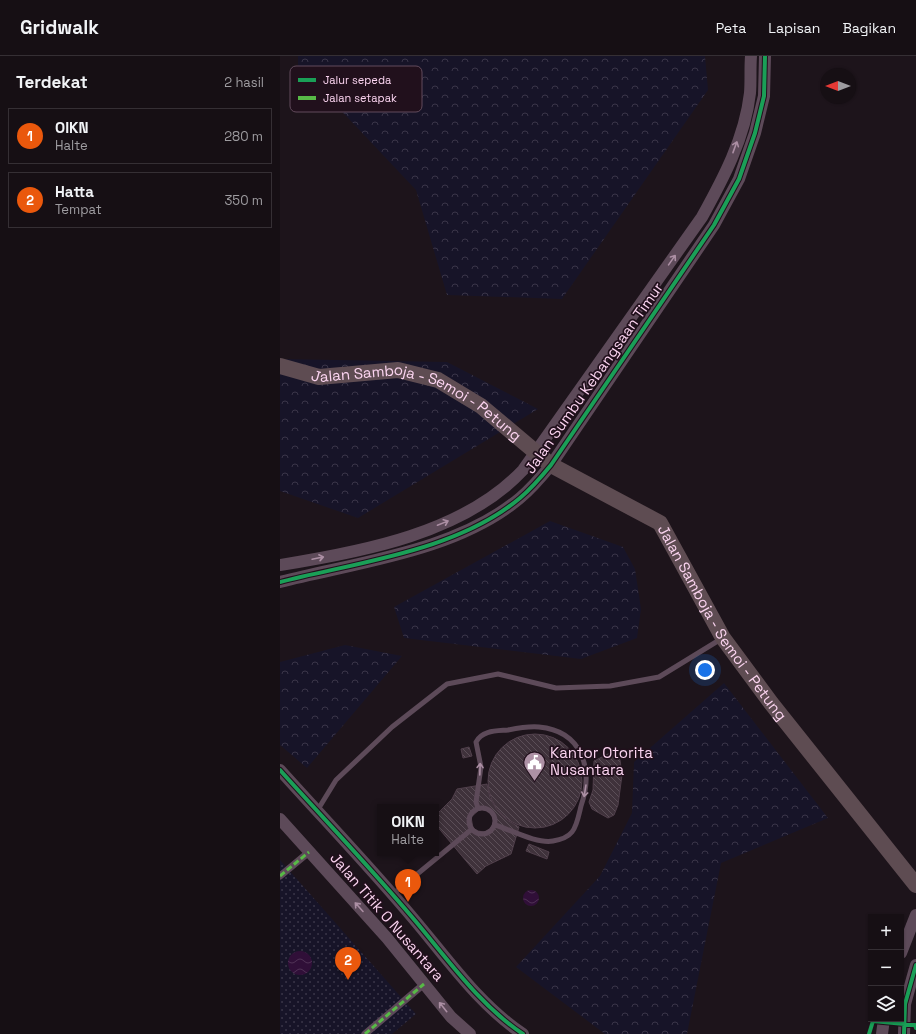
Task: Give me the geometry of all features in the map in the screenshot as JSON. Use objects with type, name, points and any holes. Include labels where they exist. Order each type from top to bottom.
[{"type":"highway","name":"Jalan Samboja - Semoi - Petung","points":[[280,366],[319,377],[398,370],[438,380],[481,406],[551,465],[660,523],[723,638],[771,702],[916,885]]},
{"type":"street","name":"Jalan Sumbu Kebangsaan Timur","points":[[280,565],[374,546],[424,532],[452,520],[490,499],[510,485],[537,452],[702,217],[726,173],[742,129],[750,94],[751,56]]},
{"type":"street","name":"Jalan Sumbu Kebangsaan Timur","points":[[280,582],[385,558],[428,545],[461,532],[484,522],[520,498],[551,465],[714,225],[739,179],[755,133],[764,96],[765,56]]},
{"type":"street","name":"Jalan Titik 0 Nusantara","points":[[280,770],[393,895],[475,993],[513,1028],[523,1034]]},
{"type":"street","name":"Jalan Titik 0 Nusantara","points":[[280,819],[387,938],[451,1017],[470,1034]]},
{"type":"street","points":[[280,876],[309,852]]},
{"type":"street","points":[[902,950],[916,916]]},
{"type":"street","points":[[904,1034],[906,1004],[916,965]]},
{"type":"street","points":[[365,1034],[424,984]]},
{"type":"street","points":[[882,1034],[884,1022]]},
{"type":"lane","points":[[317,811],[336,780],[392,727],[447,684],[498,674],[556,688],[610,686],[659,677],[723,638]]},
{"type":"lane","points":[[478,808],[476,802],[481,767],[476,742],[478,737],[484,734],[527,726],[539,727],[554,730],[566,736],[576,746],[585,762],[587,777],[585,796],[572,832],[564,838],[552,841],[538,841],[495,825]]},
{"type":"lane","points":[[478,808],[485,808],[492,811],[496,817],[495,825],[492,831],[485,834],[477,833],[472,829],[470,817],[478,808]]},
{"type":"lane","points":[[393,895],[472,829]]},
{"type":"green space","points":[[298,56],[705,56],[708,90],[562,299],[447,295],[416,190],[342,112],[422,112],[422,66],[298,65]]},
{"type":"green space","points":[[280,359],[447,362],[538,409],[358,518],[280,491]]},
{"type":"green space","points":[[550,521],[623,547],[635,569],[641,609],[637,638],[581,659],[404,638],[394,607]]},
{"type":"green space","points":[[345,645],[402,656],[307,768],[280,745],[280,662]]},
{"type":"green space","points":[[724,683],[828,818],[721,863],[687,1034],[605,1034],[516,967],[600,876],[632,813],[634,762]]},
{"type":"green space","points":[[280,860],[416,1014],[392,1034],[280,1034]]},
{"type":"water","points":[[528,890],[534,890],[539,895],[537,904],[534,906],[528,906],[523,901],[523,895]]},
{"type":"water","points":[[300,951],[309,954],[312,963],[309,972],[300,975],[291,972],[288,963],[291,954]]},
{"type":"building","name":"Kantor Otorita Nusantara","points":[[535,734],[553,737],[568,748],[579,763],[582,781],[579,799],[568,814],[553,825],[535,828],[517,825],[502,814],[491,799],[488,781],[491,763],[502,748],[517,737]]},
{"type":"building","points":[[469,747],[472,756],[463,758],[461,749]]},
{"type":"building","points":[[610,753],[617,756],[620,760],[622,775],[618,805],[614,815],[608,818],[592,809],[589,802],[593,790],[594,761]]},
{"type":"building","points":[[487,784],[490,798],[497,810],[507,820],[519,827],[511,854],[486,866],[477,874],[439,829],[439,812],[452,799],[457,789]],"holes":[[[485,809],[490,812],[494,818],[490,829],[484,832],[473,828],[471,817],[479,810]]]},
{"type":"building","points":[[529,844],[549,852],[547,859],[526,851]]},
{"type":"marked path","points":[[280,876],[309,852]]},
{"type":"marked path","points":[[365,1034],[424,984]]},
{"type":"cycle path","points":[[280,582],[374,561],[437,543],[467,531],[495,516],[520,498],[537,482],[551,465],[714,225],[739,179],[755,133],[764,96],[765,56]]},
{"type":"cycle path","points":[[280,770],[380,880],[477,995],[523,1034]]},
{"type":"cycle path","points":[[904,1034],[905,1004],[916,965]]},
{"type":"cycle path","points":[[869,1034],[873,1021],[915,1025],[916,1028]]},
{"type":"place","name":"Kantor Otorita Nusantara","points":[[535,782]]},
{"type":"place","name":"OIKN","points":[[408,902]]},
{"type":"place","name":"Hatta","points":[[348,980]]}]
